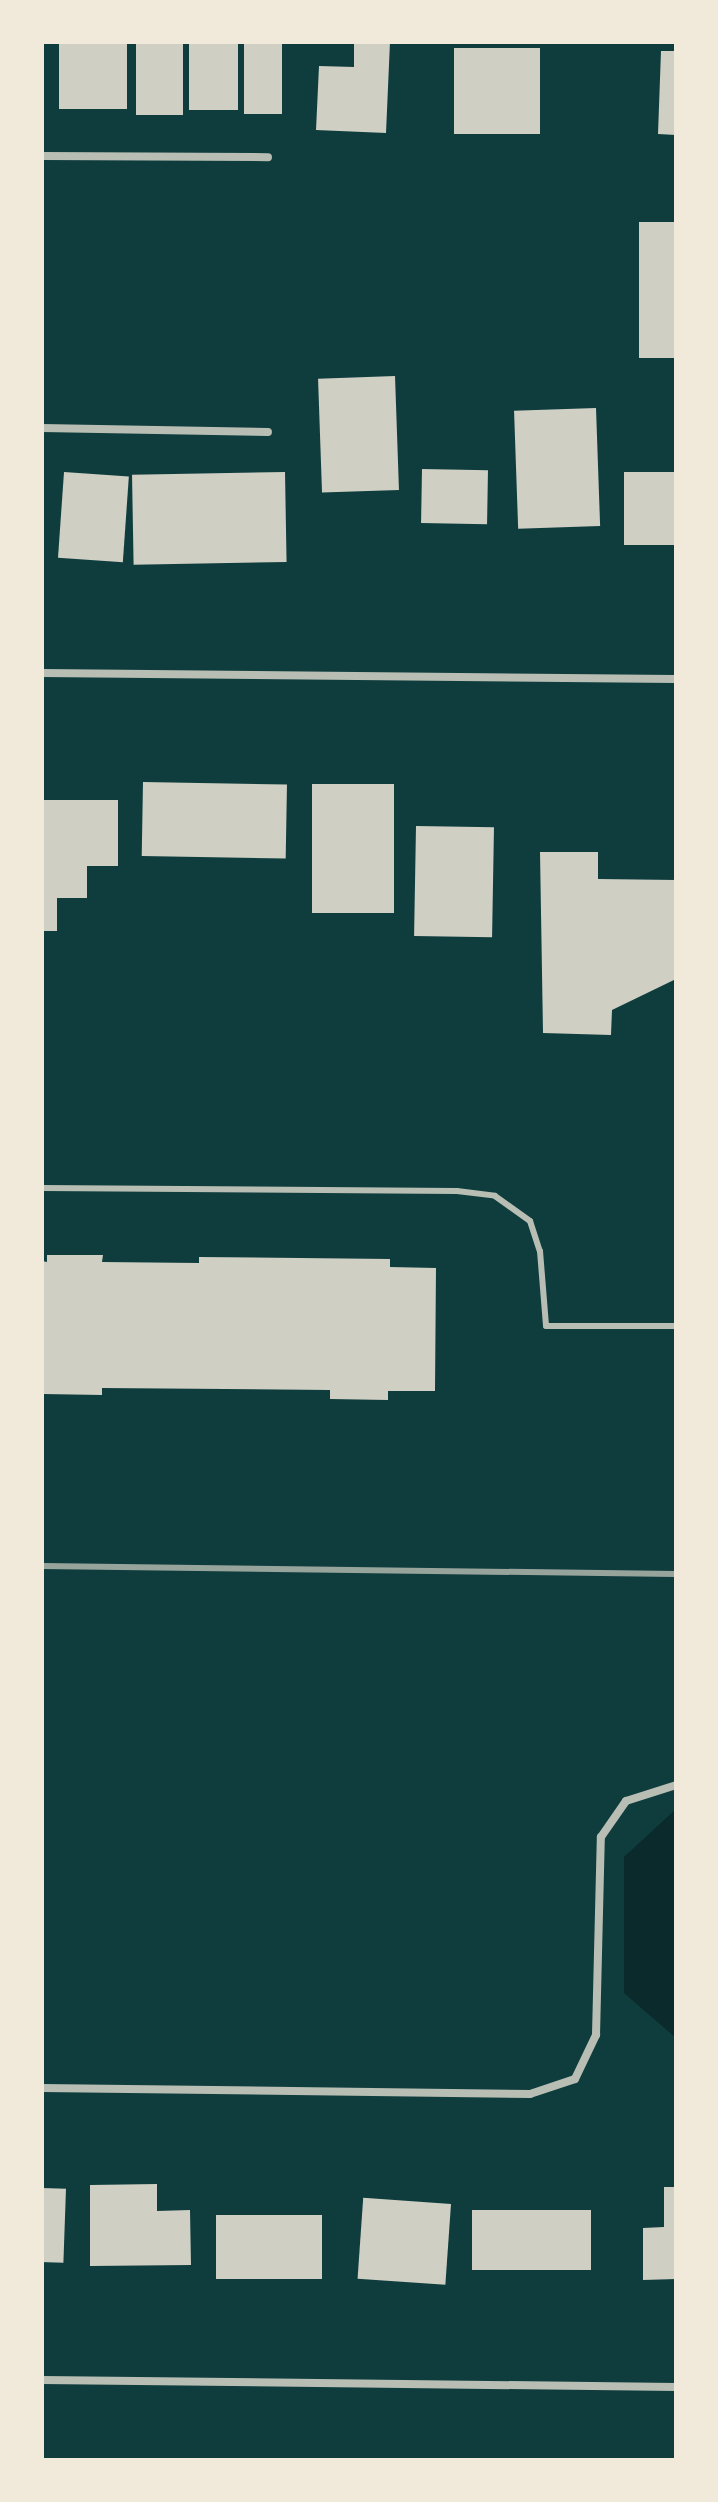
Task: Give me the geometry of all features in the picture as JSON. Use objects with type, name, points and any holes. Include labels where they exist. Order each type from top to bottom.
[{"type":"street","points":[[42,156],[268,157]]},
{"type":"street","points":[[42,428],[268,432]]},
{"type":"street","points":[[42,673],[676,679]]},
{"type":"street","points":[[42,2088],[530,2094],[575,2079],[596,2035],[601,1837],[626,1801],[676,1785]]},
{"type":"street","points":[[42,2380],[676,2387]]},
{"type":"lane","points":[[42,1188],[457,1191],[495,1196],[530,1221],[540,1251],[546,1326],[676,1326]]},
{"type":"water","points":[[676,1809],[676,2038],[624,1993],[624,1857]]},
{"type":"building","points":[[59,42],[127,42],[127,109],[59,109]]},
{"type":"building","points":[[136,42],[183,42],[183,115],[136,115]]},
{"type":"building","points":[[189,42],[238,42],[238,110],[189,110]]},
{"type":"building","points":[[244,42],[282,42],[282,114],[244,114]]},
{"type":"building","points":[[354,42],[390,42],[386,133],[316,130],[319,66],[354,67]]},
{"type":"building","points":[[454,48],[540,48],[540,134],[454,134]]},
{"type":"building","points":[[661,51],[676,51],[676,135],[658,134]]},
{"type":"building","points":[[639,222],[676,222],[676,358],[639,358]]},
{"type":"building","points":[[395,376],[399,490],[322,493],[318,379]]},
{"type":"building","points":[[596,408],[600,526],[518,529],[514,411]]},
{"type":"building","points":[[422,469],[488,470],[487,524],[421,523]]},
{"type":"building","points":[[64,472],[129,477],[123,562],[58,558]]},
{"type":"building","points":[[285,472],[287,562],[134,565],[132,475]]},
{"type":"building","points":[[624,472],[676,472],[676,545],[624,545]]},
{"type":"building","points":[[143,782],[287,785],[286,859],[142,856]]},
{"type":"building","points":[[312,784],[394,784],[394,913],[312,913]]},
{"type":"building","points":[[42,800],[118,800],[118,866],[87,866],[87,898],[57,898],[57,931],[42,931]]},
{"type":"building","points":[[416,826],[494,827],[492,937],[414,936]]},
{"type":"building","points":[[540,852],[598,852],[598,879],[676,880],[676,979],[612,1010],[611,1035],[543,1033]]},
{"type":"building","points":[[47,1255],[103,1255],[102,1262],[199,1263],[199,1257],[390,1259],[390,1267],[436,1268],[435,1391],[388,1391],[388,1400],[330,1399],[330,1390],[102,1388],[102,1395],[43,1394],[42,1261],[47,1262]]},
{"type":"building","points":[[157,2184],[157,2211],[190,2210],[191,2265],[90,2266],[90,2185]]},
{"type":"building","points":[[664,2187],[676,2187],[676,2279],[643,2280],[643,2228],[664,2227]]},
{"type":"building","points":[[42,2188],[66,2189],[63,2263],[42,2262]]},
{"type":"building","points":[[363,2198],[451,2204],[445,2285],[358,2279]]},
{"type":"building","points":[[472,2210],[591,2210],[591,2270],[472,2270]]},
{"type":"building","points":[[216,2215],[322,2215],[322,2279],[216,2279]]},
{"type":"railway","points":[[42,1566],[676,1574]]}]
